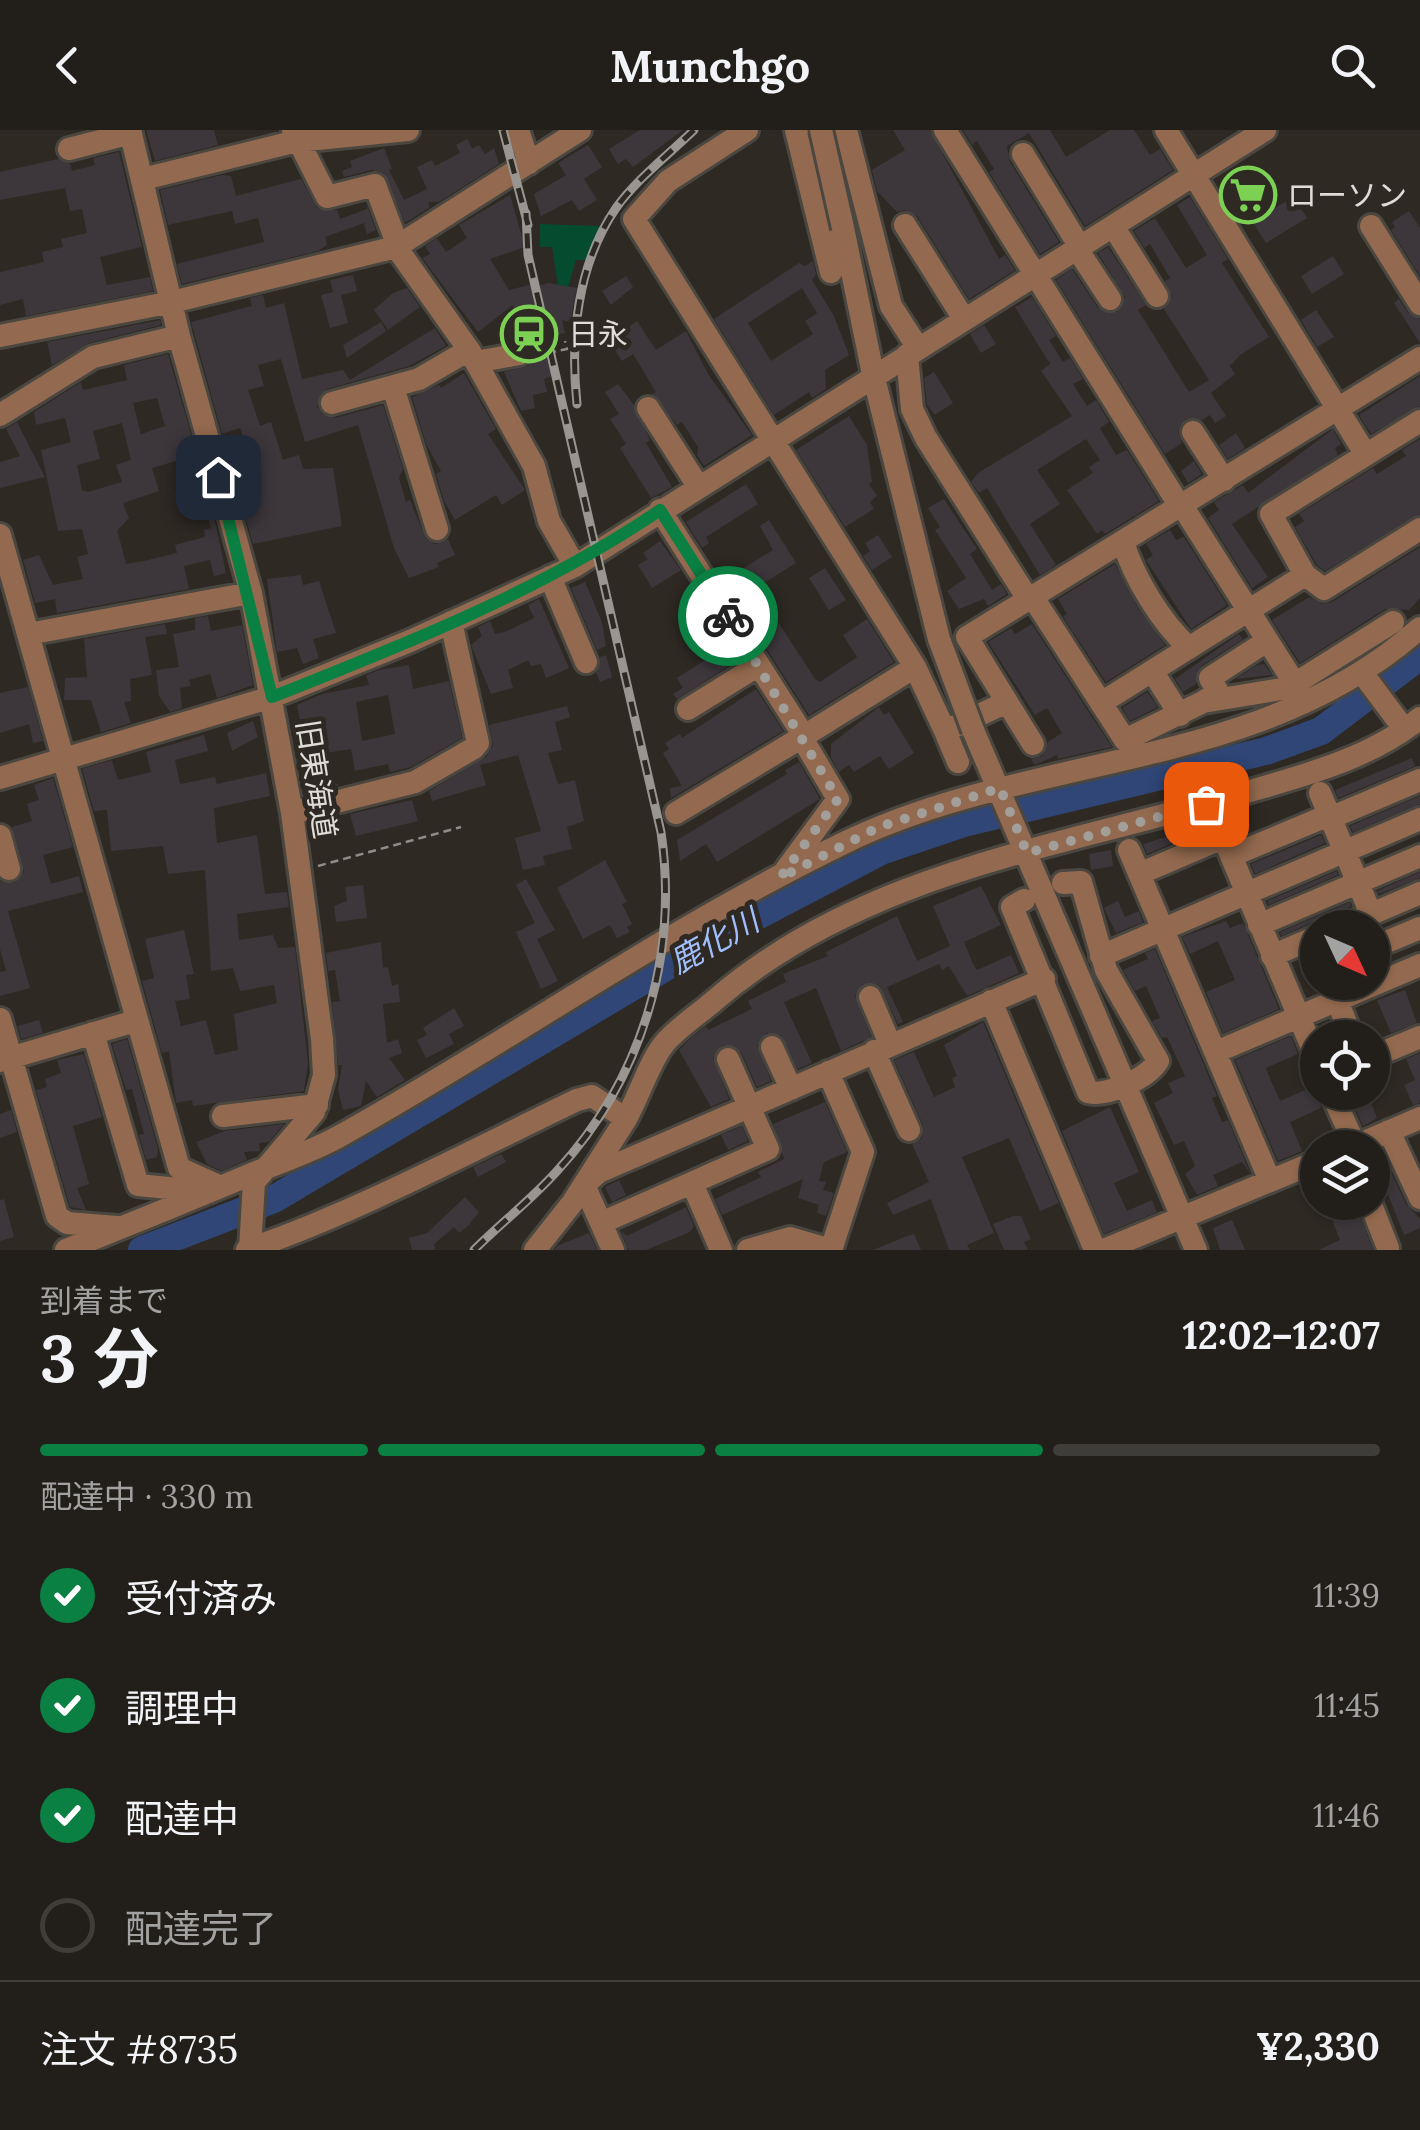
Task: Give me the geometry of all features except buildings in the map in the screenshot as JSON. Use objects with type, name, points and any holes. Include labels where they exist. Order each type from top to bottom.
[{"type":"street","points":[[144,179],[295,135],[408,130]]},
{"type":"street","points":[[518,130],[529,164]]},
{"type":"street","points":[[0,336],[172,302],[397,247],[580,130]]},
{"type":"street","points":[[747,130],[668,181],[634,219],[915,667],[958,762]]},
{"type":"street","points":[[796,130],[831,272]]},
{"type":"street","points":[[821,130],[873,374],[939,639],[973,730],[1196,1250]]},
{"type":"street","points":[[846,130],[891,306],[913,351],[912,409],[926,438],[1125,740],[1180,715],[1218,692],[1210,678],[1268,641]]},
{"type":"street","points":[[945,130],[1295,684]]},
{"type":"street","points":[[1166,130],[1366,454]]},
{"type":"street","points":[[0,778],[272,697],[575,566],[873,374],[1265,130]]},
{"type":"street","points":[[69,149],[131,132]]},
{"type":"street","name":"旧東海道","points":[[131,132],[179,336],[250,593],[302,870],[324,1075],[317,1105],[288,1146],[257,1176]]},
{"type":"street","points":[[295,135],[327,197],[375,186],[397,247],[472,356],[534,466],[548,520],[575,566]]},
{"type":"street","points":[[1023,154],[1110,299]]},
{"type":"street","points":[[816,216],[867,204]]},
{"type":"street","points":[[906,225],[964,320]]},
{"type":"street","points":[[1114,226],[1157,296]]},
{"type":"street","points":[[1372,226],[1420,304]]},
{"type":"street","points":[[0,415],[93,357],[179,336]]},
{"type":"street","points":[[332,403],[419,379],[472,356],[519,354]]},
{"type":"street","points":[[1033,744],[967,637],[1420,358]]},
{"type":"street","points":[[393,386],[437,529]]},
{"type":"street","points":[[648,408],[698,486]]},
{"type":"street","points":[[1420,421],[1271,514],[1306,575],[1324,589],[1420,529]]},
{"type":"street","points":[[1193,432],[1224,480]]},
{"type":"street","points":[[660,510],[759,665],[838,799],[780,878]]},
{"type":"street","points":[[0,536],[179,1168],[215,1189]]},
{"type":"street","points":[[1122,542],[1128,560],[1176,636],[1189,648]]},
{"type":"street","points":[[1101,702],[1306,575]]},
{"type":"street","points":[[550,577],[586,662]]},
{"type":"street","points":[[28,634],[250,593]]},
{"type":"street","points":[[292,814],[415,782],[474,748],[478,743],[451,622]]},
{"type":"street","points":[[1202,702],[1295,684],[1393,622]]},
{"type":"street","points":[[66,1250],[215,1189],[257,1176],[334,1139],[542,1012],[879,827],[1001,791],[1118,764],[1283,713],[1363,674],[1420,628]]},
{"type":"street","points":[[688,710],[759,665]]},
{"type":"street","points":[[676,813],[915,667]]},
{"type":"street","points":[[538,1248],[626,1118],[662,1046],[732,986],[794,942],[867,904],[934,877],[1302,776],[1378,746],[1412,723],[1363,674]]},
{"type":"street","points":[[1156,677],[1180,715]]},
{"type":"street","points":[[945,731],[1006,702]]},
{"type":"street","points":[[1139,874],[1223,838],[1420,780]]},
{"type":"street","points":[[1327,809],[1369,910]]},
{"type":"street","points":[[1101,956],[1420,819]]},
{"type":"street","points":[[0,836],[9,869]]},
{"type":"street","points":[[1223,838],[1300,1023]]},
{"type":"street","points":[[1129,850],[1270,1181]]},
{"type":"street","points":[[1259,924],[1420,856]]},
{"type":"street","points":[[1024,900],[1012,908],[1088,1092],[1105,1092],[1126,1083],[1152,1070],[1158,1061],[1101,956],[1081,882],[1063,883]]},
{"type":"street","points":[[1382,910],[1419,896]]},
{"type":"street","points":[[1390,941],[1420,928]]},
{"type":"street","points":[[1272,956],[1300,944]]},
{"type":"street","points":[[1390,964],[1397,974]]},
{"type":"street","points":[[1390,977],[1420,964]]},
{"type":"street","points":[[584,1184],[599,1172],[1044,979]]},
{"type":"street","points":[[870,997],[909,1130]]},
{"type":"street","points":[[1216,1052],[1337,1000],[1345,1020]]},
{"type":"street","points":[[991,1002],[1095,1250]]},
{"type":"street","points":[[0,1019],[6,1059],[58,1216],[68,1223],[123,1227]]},
{"type":"street","points":[[6,1059],[135,1022]]},
{"type":"street","points":[[93,1034],[138,1185],[215,1189]]},
{"type":"street","points":[[1390,1050],[1420,1037]]},
{"type":"street","points":[[772,1047],[790,1089]]},
{"type":"street","points":[[602,1223],[768,1150],[728,1059]]},
{"type":"street","points":[[748,1250],[790,1238],[829,1250],[863,1152],[828,1072]]},
{"type":"street","points":[[257,1176],[249,1247],[446,1168],[577,1100],[592,1096],[626,1118]]},
{"type":"street","points":[[223,1116],[317,1105]]},
{"type":"street","points":[[1390,1131],[1420,1118]]},
{"type":"street","points":[[1390,1133],[1420,1198]]},
{"type":"street","points":[[1104,1250],[1300,1168]]},
{"type":"street","points":[[692,1183],[720,1250]]},
{"type":"street","points":[[584,1184],[613,1250]]},
{"type":"street","points":[[1377,1220],[1388,1248]]},
{"type":"path","points":[[548,353],[566,349],[565,342]]},
{"type":"path","points":[[302,870],[461,826]]},
{"type":"green space","points":[[540,224],[601,226],[588,260],[576,260],[567,291],[559,292],[552,247],[540,247]]},
{"type":"waterway","name":"鹿化川","points":[[142,1250],[274,1199],[713,939],[881,851],[964,823],[1266,751],[1321,731],[1420,656]]},
{"type":"railway","points":[[503,130],[528,225]]},
{"type":"railway","points":[[577,404],[576,328],[592,253],[624,197],[694,130]]},
{"type":"railway","points":[[474,1250],[557,1171],[612,1097],[648,1014],[664,924],[661,832],[528,255],[526,213]]},
{"type":"way so far","points":[[728,616],[804,736],[838,799],[780,878],[879,827],[952,800],[1000,788],[1027,853],[1206,804]]},
{"type":"place","name":"ローソン","points":[[1248,195]]},
{"type":"place","name":"日永","points":[[529,334]]},
{"type":"route","points":[[218,477],[250,593],[272,697],[410,642],[575,566],[660,510],[728,616]]}]
